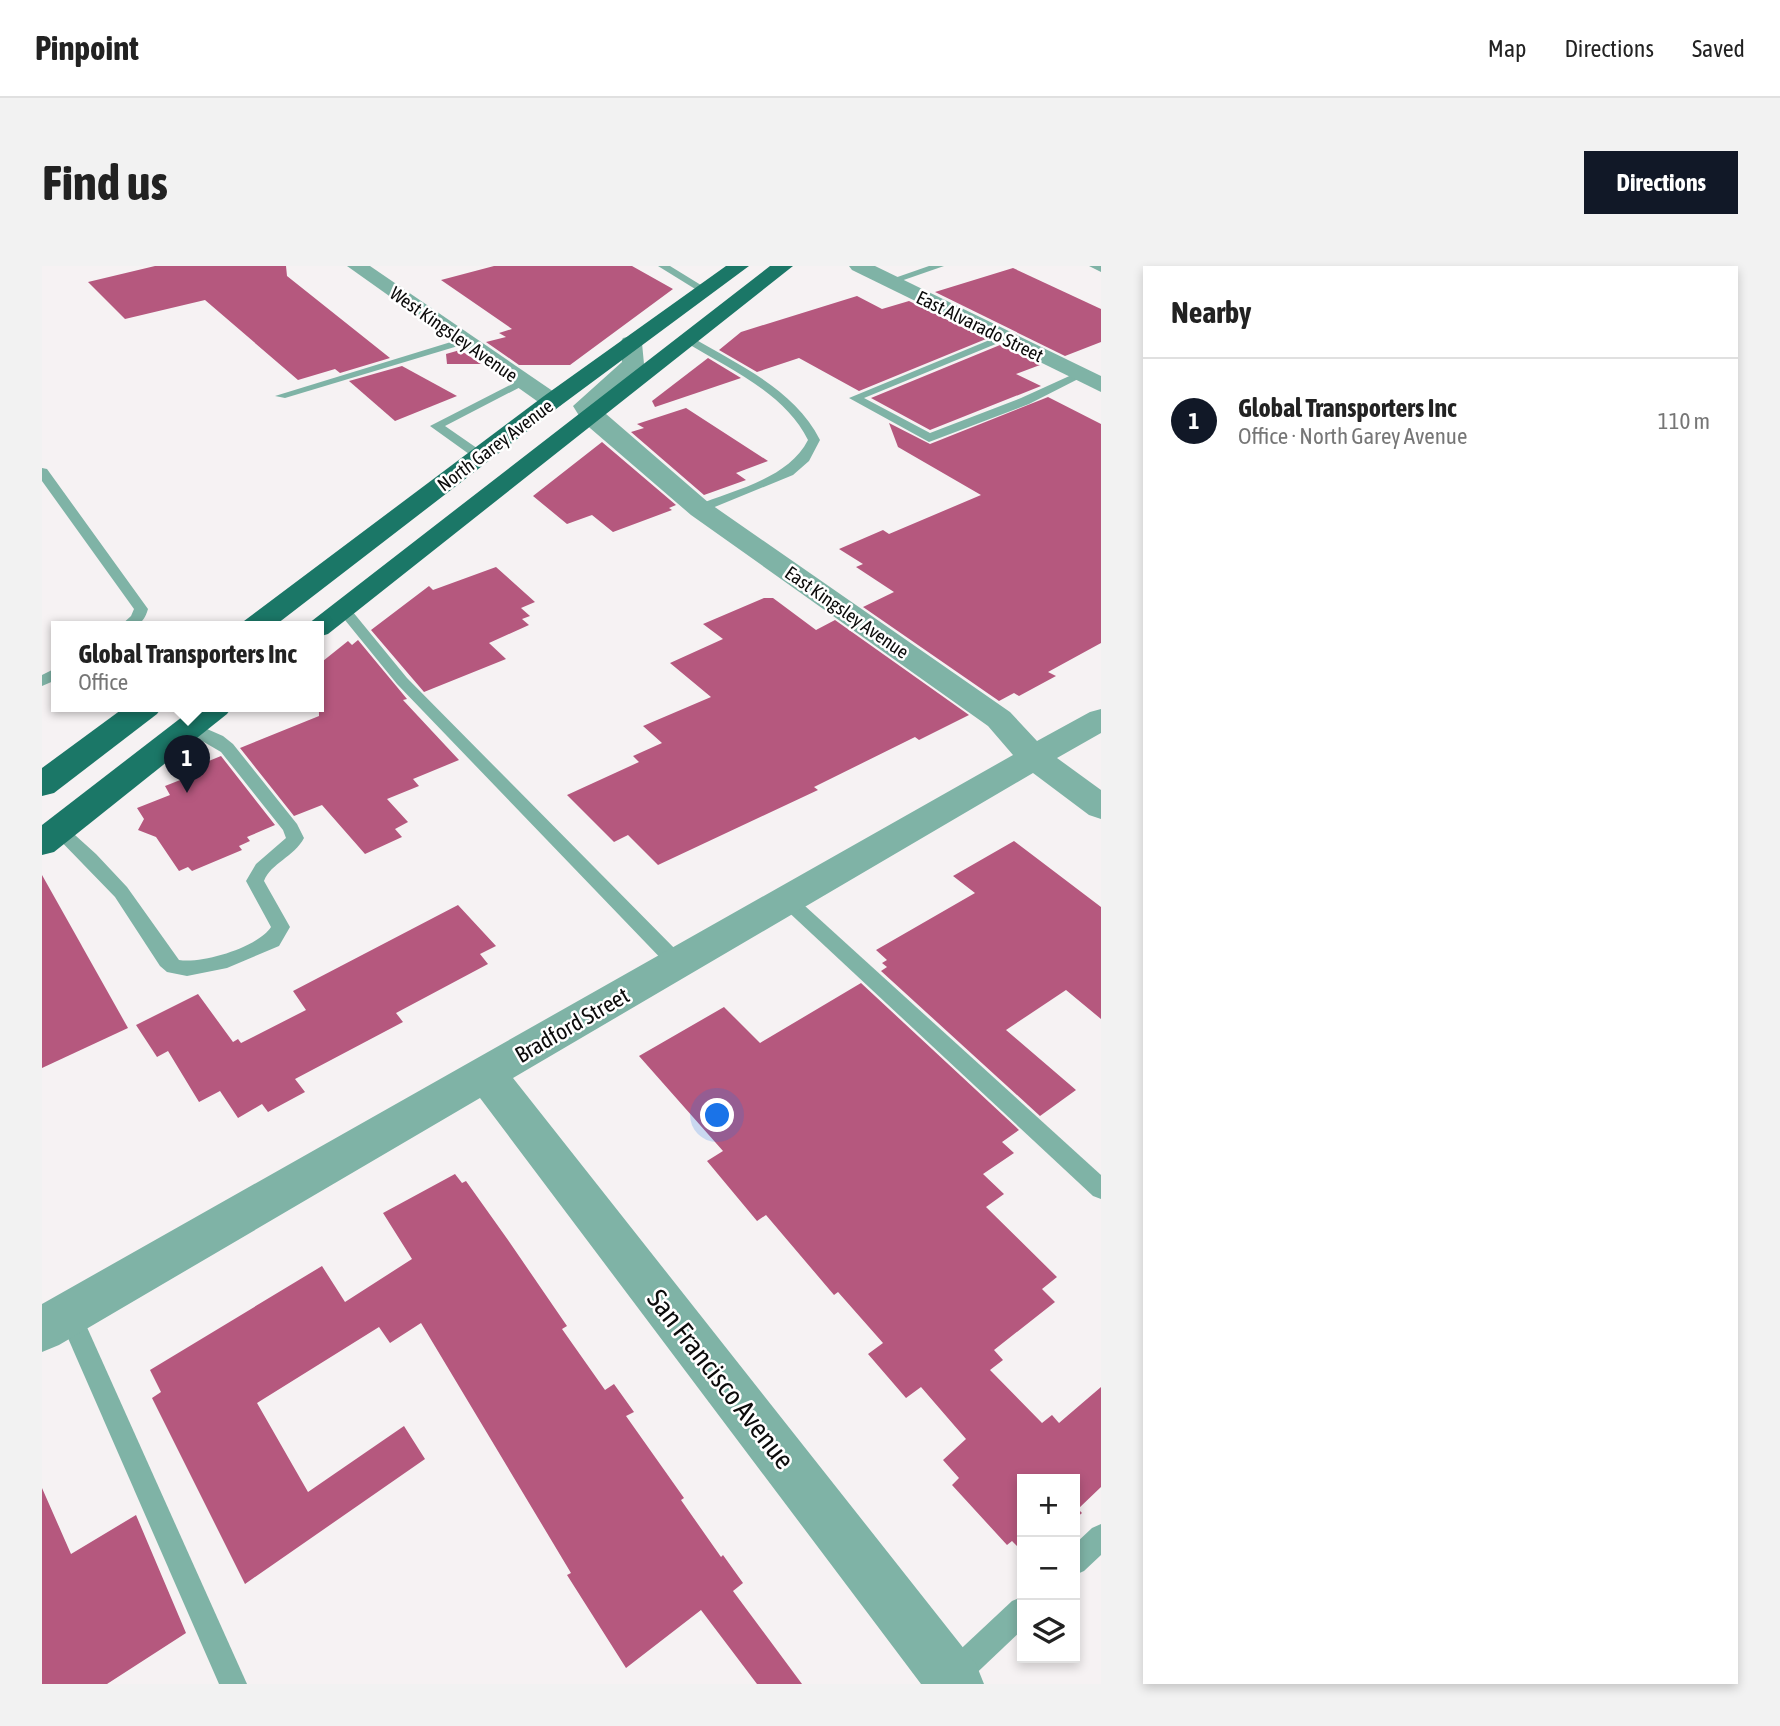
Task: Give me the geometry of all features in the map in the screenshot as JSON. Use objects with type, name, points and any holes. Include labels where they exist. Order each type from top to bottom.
[{"type":"main road","name":"North Garey Avenue","points":[[262,621],[552,401],[739,266]]},
{"type":"main road","name":"North Garey Avenue","points":[[324,623],[783,266]]},
{"type":"main road","points":[[42,785],[139,712]]},
{"type":"main road","points":[[50,837],[203,717]]},
{"type":"street","name":"West Kingsley Avenue","points":[[357,266],[552,401]]},
{"type":"street","name":"East Alvarado Street","points":[[859,266],[1101,386]]},
{"type":"street","points":[[592,417],[585,406],[633,365],[631,343]]},
{"type":"street","name":"East Kingsley Avenue","points":[[592,417],[701,509],[999,719],[1033,757],[1101,807]]},
{"type":"street","name":"Bradford Street","points":[[56,1321],[1101,719]]},
{"type":"street","name":"San Francisco Avenue","points":[[486,1075],[950,1682]]},
{"type":"lane","points":[[663,266],[704,290]]},
{"type":"lane","points":[[891,281],[939,266]]},
{"type":"lane","points":[[1094,266],[1101,269]]},
{"type":"lane","points":[[1004,337],[855,398],[929,438],[1025,401],[1080,375]]},
{"type":"lane","points":[[689,340],[786,404],[810,427],[814,440],[805,458],[788,472],[701,509]]},
{"type":"lane","points":[[281,396],[464,341]]},
{"type":"lane","points":[[480,456],[436,426],[524,383]]},
{"type":"lane","points":[[42,472],[141,609],[134,621]]},
{"type":"lane","points":[[343,609],[402,681],[678,964]]},
{"type":"lane","points":[[50,837],[90,858],[121,892],[167,961],[174,967],[187,969],[228,961],[272,941],[281,927],[254,881],[256,873],[292,845],[295,838],[291,828],[227,748],[217,740],[203,717]]},
{"type":"lane","points":[[788,901],[1101,1189]]},
{"type":"lane","points":[[56,1321],[233,1684]]},
{"type":"lane","points":[[1080,1557],[1101,1537]]},
{"type":"lane","points":[[950,1682],[1017,1616]]},
{"type":"building","points":[[155,266],[286,266],[287,276],[390,358],[340,373],[335,369],[298,380],[205,300],[125,319],[88,282]]},
{"type":"building","points":[[494,266],[632,266],[673,289],[570,365],[519,365],[486,342],[506,337],[499,333],[512,329],[441,280]]},
{"type":"building","points":[[1013,268],[1101,309],[1101,342],[1065,356],[935,292]]},
{"type":"building","points":[[857,296],[882,309],[909,301],[986,339],[859,391],[799,358],[757,372],[719,350],[741,332]]},
{"type":"building","points":[[1000,345],[1040,365],[1016,374],[1041,386],[930,430],[871,398]]},
{"type":"building","points":[[460,350],[481,364],[447,364],[446,354]]},
{"type":"building","points":[[708,358],[741,378],[655,407],[652,401]]},
{"type":"building","points":[[402,366],[457,396],[395,421],[349,381]]},
{"type":"building","points":[[1048,397],[1101,424],[1101,643],[1048,672],[1056,676],[1019,696],[1014,693],[999,701],[863,607],[894,592],[856,567],[863,564],[839,549],[883,530],[889,534],[981,495],[898,447],[889,423],[930,444]]},
{"type":"building","points":[[686,408],[768,461],[736,473],[746,480],[704,495],[631,432],[644,428],[637,424]]},
{"type":"building","points":[[602,442],[676,505],[669,508],[672,510],[613,532],[592,515],[567,524],[533,496]]},
{"type":"building","points":[[496,567],[535,602],[521,608],[530,616],[522,619],[529,625],[489,643],[506,659],[424,692],[371,630],[429,586],[433,590]]},
{"type":"building","points":[[764,598],[773,598],[816,630],[835,620],[969,715],[919,740],[915,737],[814,787],[818,790],[658,865],[628,835],[614,842],[567,795],[639,762],[633,756],[662,743],[643,726],[711,697],[670,663],[723,639],[703,624]]},
{"type":"building","points":[[358,640],[407,699],[403,700],[459,760],[413,779],[419,786],[387,799],[408,822],[395,829],[402,837],[365,854],[322,805],[294,816],[240,748],[324,712],[324,660],[348,641],[352,645]]},
{"type":"building","points":[[221,756],[275,825],[247,837],[250,841],[239,846],[242,850],[192,871],[188,867],[179,871],[156,837],[138,830],[144,819],[137,808],[170,795],[165,786],[198,773],[194,767]]},
{"type":"building","points":[[1014,841],[1101,907],[1101,1019],[1066,990],[1006,1030],[1076,1090],[1040,1116],[881,971],[887,967],[882,963],[887,960],[876,950],[975,893],[953,876]]},
{"type":"building","points":[[42,875],[128,1028],[42,1068]]},
{"type":"building","points":[[458,905],[496,946],[480,954],[488,964],[396,1013],[403,1022],[295,1079],[305,1092],[268,1112],[262,1104],[238,1118],[220,1091],[199,1102],[168,1051],[157,1057],[136,1025],[198,994],[233,1042],[238,1039],[241,1043],[306,1010],[293,991]]},
{"type":"building","points":[[861,983],[1019,1130],[1002,1142],[1014,1153],[983,1174],[1004,1194],[986,1207],[1057,1277],[1042,1289],[1055,1302],[994,1350],[1003,1360],[990,1370],[1042,1423],[1052,1415],[1059,1423],[1101,1387],[1101,1487],[1080,1507],[1080,1474],[1017,1474],[1017,1546],[1012,1541],[1007,1545],[952,1485],[959,1478],[943,1460],[966,1439],[921,1387],[906,1398],[868,1354],[883,1343],[838,1292],[834,1295],[766,1215],[757,1221],[707,1161],[723,1151],[639,1056],[724,1007],[760,1043]]},
{"type":"building","points":[[455,1174],[462,1183],[466,1181],[508,1240],[567,1326],[562,1329],[605,1390],[614,1384],[634,1412],[626,1416],[684,1498],[681,1500],[743,1583],[733,1591],[802,1684],[757,1684],[701,1610],[626,1668],[567,1575],[571,1573],[421,1323],[390,1343],[379,1327],[257,1403],[308,1492],[404,1426],[425,1459],[245,1584],[152,1398],[161,1392],[150,1370],[322,1266],[345,1302],[412,1259],[383,1213]]},
{"type":"building","points":[[42,1488],[71,1554],[136,1515],[186,1633],[107,1684],[42,1684]]},
{"type":"place","name":"Global Transporters Inc","points":[[187,793]]}]
